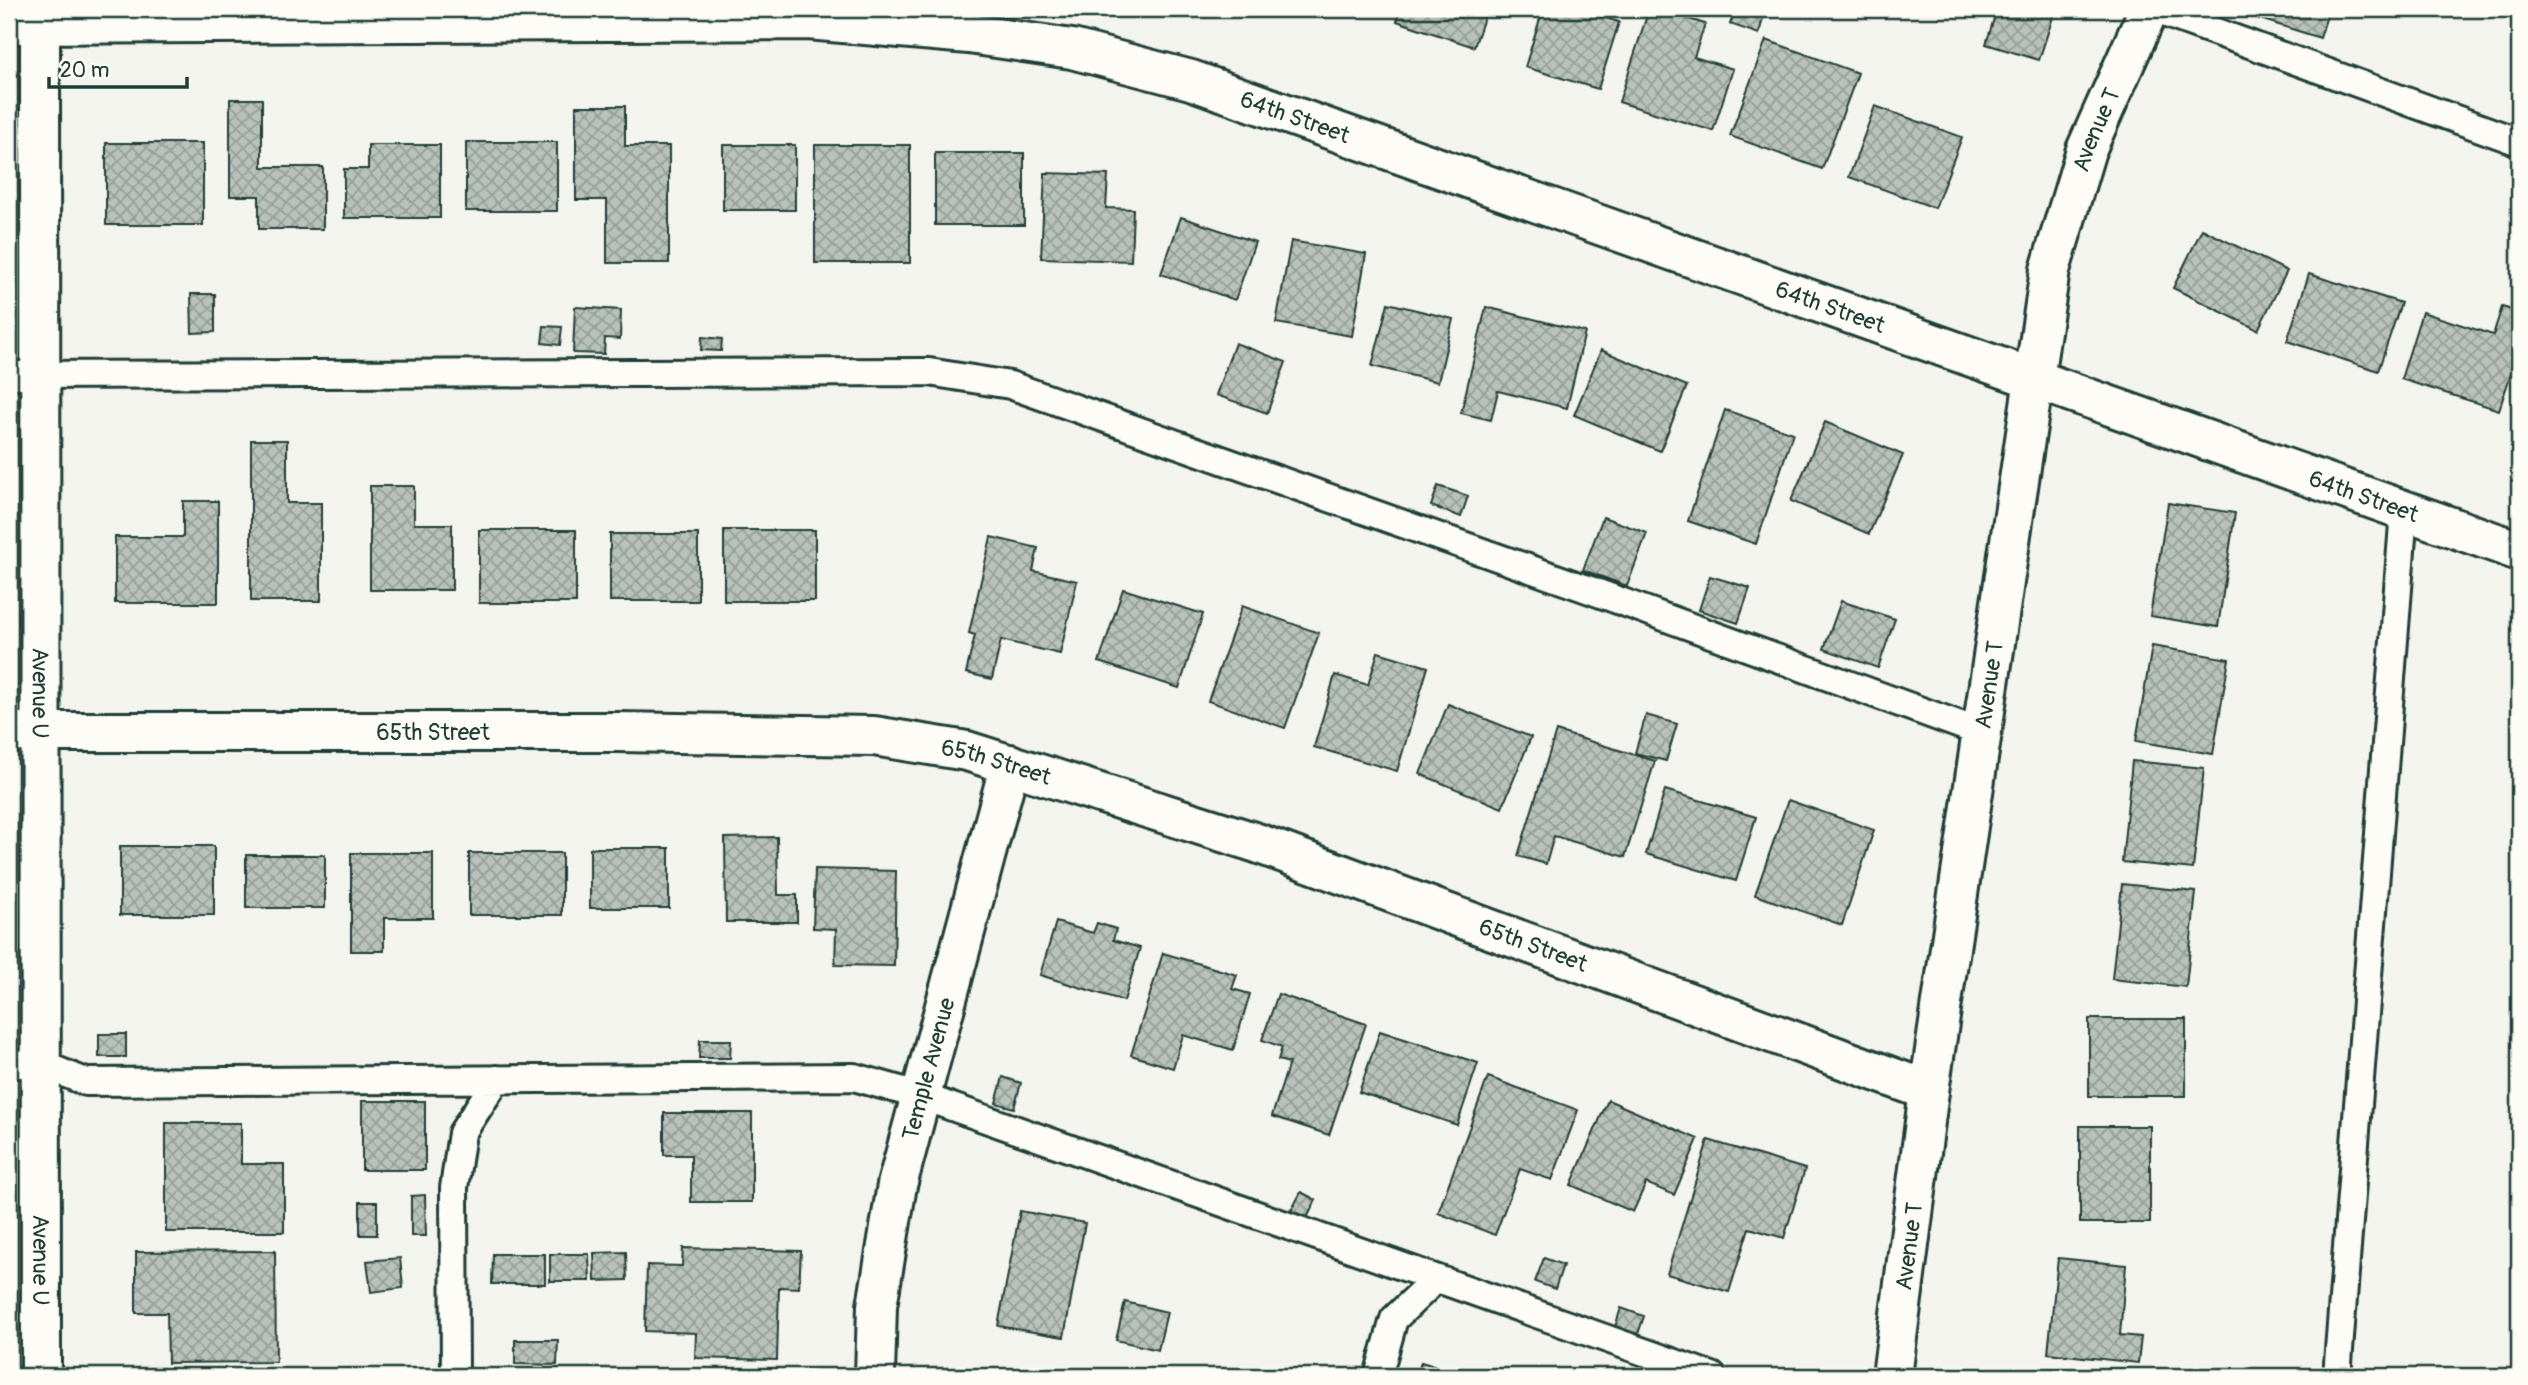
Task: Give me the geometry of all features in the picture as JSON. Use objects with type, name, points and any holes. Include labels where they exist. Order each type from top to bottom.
[{"type":"street","name":"Avenue T","points":[[1892,1376],[1929,1091],[2050,270],[2086,150],[2151,9]]},
{"type":"street","name":"64th Street","points":[[30,19],[808,20],[969,34],[1072,49],[1191,80],[2519,551]]},
{"type":"street","name":"Avenue U","points":[[30,19],[25,375],[25,1064],[41,1376]]},
{"type":"street","name":"65th Street","points":[[25,732],[616,732],[874,736],[967,751],[1257,843],[1929,1091]]},
{"type":"street","name":"Temple Avenue","points":[[876,1376],[877,1306],[898,1185],[1010,764]]},
{"type":"lane","points":[[2151,9],[2519,142]]},
{"type":"lane","points":[[25,375],[929,372],[1010,385],[1565,580],[1982,733]]},
{"type":"lane","points":[[2337,1376],[2404,510]]},
{"type":"lane","points":[[25,1064],[86,1082],[855,1077],[921,1097],[1712,1376]]},
{"type":"lane","points":[[454,1376],[454,1188],[462,1133],[497,1079]]},
{"type":"lane","points":[[1378,1376],[1394,1319],[1436,1279]]},
{"type":"building","points":[[1401,9],[1487,9],[1474,47],[1397,21]]},
{"type":"building","points":[[1543,9],[1576,9],[1619,22],[1598,89],[1525,67]]},
{"type":"building","points":[[1649,9],[1705,24],[1694,57],[1733,69],[1713,131],[1619,102]]},
{"type":"building","points":[[1736,9],[1763,18],[1759,34],[1730,24]]},
{"type":"building","points":[[1997,9],[2035,9],[2054,14],[2039,60],[1986,44]]},
{"type":"building","points":[[2260,9],[2329,9],[2320,38],[2257,18]]},
{"type":"building","points":[[1766,40],[1858,73],[1822,169],[1730,136]]},
{"type":"building","points":[[230,99],[262,99],[262,167],[323,167],[323,229],[259,229],[259,196],[230,196]]},
{"type":"building","points":[[576,106],[625,106],[625,146],[669,146],[669,263],[607,263],[607,200],[576,200]]},
{"type":"building","points":[[1875,106],[1962,137],[1935,208],[1849,177]]},
{"type":"building","points":[[466,142],[557,142],[557,211],[466,211]]},
{"type":"building","points":[[106,143],[203,143],[203,225],[106,225]]},
{"type":"building","points":[[368,145],[440,145],[440,218],[344,218],[344,169],[368,169]]},
{"type":"building","points":[[723,145],[795,145],[795,210],[723,210]]},
{"type":"building","points":[[815,145],[910,145],[910,263],[815,263]]},
{"type":"building","points":[[935,153],[1024,153],[1024,225],[935,225]]},
{"type":"building","points":[[1045,173],[1108,175],[1106,208],[1133,209],[1131,261],[1041,258]]},
{"type":"building","points":[[1181,217],[1255,242],[1235,300],[1161,274]]},
{"type":"building","points":[[2202,229],[2287,271],[2258,330],[2173,288]]},
{"type":"building","points":[[1291,241],[1366,254],[1352,336],[1276,323]]},
{"type":"building","points":[[2309,274],[2401,303],[2378,371],[2287,341]]},
{"type":"building","points":[[191,294],[215,294],[215,332],[192,333]]},
{"type":"building","points":[[1388,303],[1453,319],[1438,382],[1372,366]]},
{"type":"building","points":[[575,307],[621,310],[620,339],[605,338],[604,354],[573,353]]},
{"type":"building","points":[[1486,307],[1585,332],[1567,408],[1498,391],[1491,420],[1461,413]]},
{"type":"building","points":[[2502,307],[2519,312],[2519,349],[2499,410],[2401,379],[2422,312],[2493,335]]},
{"type":"building","points":[[544,326],[562,327],[560,345],[542,343]]},
{"type":"building","points":[[702,337],[722,339],[721,351],[701,350]]},
{"type":"building","points":[[1235,343],[1286,362],[1267,413],[1216,395]]},
{"type":"building","points":[[1601,350],[1687,386],[1660,451],[1574,415]]},
{"type":"building","points":[[1725,410],[1793,433],[1756,544],[1688,521]]},
{"type":"building","points":[[1825,422],[1903,455],[1869,534],[1791,501]]},
{"type":"building","points":[[251,440],[287,440],[287,503],[321,503],[321,601],[251,601]]},
{"type":"building","points":[[370,486],[414,486],[414,524],[452,524],[452,590],[370,590]]},
{"type":"building","points":[[1438,486],[1468,496],[1461,517],[1431,506]]},
{"type":"building","points":[[183,501],[218,501],[218,603],[115,603],[115,537],[183,537]]},
{"type":"building","points":[[2168,503],[2235,513],[2218,627],[2150,616]]},
{"type":"building","points":[[1603,517],[1647,533],[1627,586],[1583,570]]},
{"type":"building","points":[[479,530],[576,530],[576,603],[479,603]]},
{"type":"building","points":[[724,530],[815,530],[815,601],[724,601]]},
{"type":"building","points":[[610,534],[698,534],[698,601],[610,601]]},
{"type":"building","points":[[991,537],[1038,548],[1033,571],[1077,581],[1060,654],[1001,640],[992,679],[966,673],[975,635],[969,633]]},
{"type":"building","points":[[1710,576],[1750,588],[1738,623],[1699,610]]},
{"type":"building","points":[[1123,589],[1203,614],[1179,688],[1099,662]]},
{"type":"building","points":[[1841,601],[1895,619],[1878,668],[1824,649]]},
{"type":"building","points":[[1242,606],[1319,633],[1285,728],[1208,701]]},
{"type":"building","points":[[2152,646],[2229,659],[2213,754],[2136,741]]},
{"type":"building","points":[[1378,652],[1428,667],[1397,771],[1314,747],[1335,675],[1368,685]]},
{"type":"building","points":[[1448,704],[1531,737],[1502,808],[1420,774]]},
{"type":"building","points":[[1646,715],[1677,724],[1666,761],[1635,753]]},
{"type":"building","points":[[1556,731],[1655,761],[1625,857],[1554,836],[1546,864],[1518,856]]},
{"type":"building","points":[[2132,761],[2204,768],[2193,869],[2122,862]]},
{"type":"building","points":[[1665,790],[1756,817],[1736,881],[1646,854]]},
{"type":"building","points":[[1788,800],[1874,830],[1842,925],[1755,895]]},
{"type":"building","points":[[777,837],[778,895],[797,895],[797,922],[726,922],[725,838]]},
{"type":"building","points":[[120,846],[214,846],[214,915],[120,915]]},
{"type":"building","points":[[590,848],[669,848],[669,908],[590,908]]},
{"type":"building","points":[[351,853],[433,853],[433,918],[384,918],[384,951],[351,951]]},
{"type":"building","points":[[469,853],[562,853],[562,915],[469,915]]},
{"type":"building","points":[[246,855],[325,855],[325,908],[246,908]]},
{"type":"building","points":[[815,869],[896,871],[894,966],[835,965],[836,929],[813,928]]},
{"type":"building","points":[[2122,884],[2196,892],[2186,987],[2112,979]]},
{"type":"building","points":[[1056,922],[1093,933],[1097,923],[1116,929],[1113,940],[1140,948],[1124,1001],[1040,975]]},
{"type":"building","points":[[1163,953],[1237,975],[1232,989],[1250,994],[1233,1050],[1183,1035],[1173,1068],[1131,1055]]},
{"type":"building","points":[[1278,994],[1366,1024],[1329,1135],[1272,1116],[1289,1063],[1278,1060],[1282,1047],[1262,1040]]},
{"type":"building","points":[[2089,1019],[2186,1019],[2186,1096],[2089,1096]]},
{"type":"building","points":[[1380,1031],[1478,1063],[1457,1125],[1359,1092]]},
{"type":"building","points":[[99,1034],[126,1034],[126,1057],[99,1057]]},
{"type":"building","points":[[700,1040],[731,1040],[730,1058],[699,1058]]},
{"type":"building","points":[[1003,1077],[1021,1083],[1014,1108],[996,1103]]},
{"type":"building","points":[[1488,1077],[1578,1110],[1552,1180],[1520,1169],[1495,1235],[1438,1213]]},
{"type":"building","points":[[1608,1100],[1698,1139],[1674,1195],[1646,1183],[1633,1212],[1571,1185]]},
{"type":"building","points":[[362,1101],[425,1101],[425,1170],[362,1170]]},
{"type":"building","points":[[664,1113],[752,1113],[752,1202],[691,1202],[691,1155],[664,1155]]},
{"type":"building","points":[[166,1123],[241,1123],[241,1164],[284,1164],[284,1232],[166,1232]]},
{"type":"building","points":[[2080,1126],[2150,1126],[2150,1223],[2080,1223]]},
{"type":"building","points":[[1708,1140],[1805,1169],[1784,1238],[1749,1228],[1729,1292],[1667,1274]]},
{"type":"building","points":[[1301,1192],[1316,1200],[1307,1218],[1291,1211]]},
{"type":"building","points":[[425,1195],[426,1236],[411,1236],[411,1196]]},
{"type":"building","points":[[360,1202],[377,1202],[377,1235],[360,1235]]},
{"type":"building","points":[[1020,1211],[1085,1223],[1064,1337],[998,1326]]},
{"type":"building","points":[[683,1248],[801,1251],[799,1288],[779,1287],[777,1360],[695,1358],[696,1333],[645,1331],[647,1265],[682,1266]]},
{"type":"building","points":[[275,1251],[276,1362],[168,1363],[167,1313],[136,1313],[136,1252]]},
{"type":"building","points":[[626,1252],[627,1280],[595,1281],[594,1253]]},
{"type":"building","points":[[493,1254],[545,1254],[545,1284],[492,1284]]},
{"type":"building","points":[[550,1254],[589,1254],[590,1281],[550,1281]]},
{"type":"building","points":[[400,1258],[403,1288],[371,1292],[367,1261]]},
{"type":"building","points":[[1544,1258],[1563,1265],[1555,1289],[1535,1282]]},
{"type":"building","points":[[2058,1258],[2126,1265],[2120,1335],[2141,1337],[2138,1363],[2048,1353]]},
{"type":"building","points":[[1125,1302],[1167,1312],[1158,1350],[1116,1340]]},
{"type":"building","points":[[1621,1308],[1644,1316],[1637,1337],[1614,1330]]},
{"type":"building","points":[[515,1340],[558,1340],[557,1365],[515,1364]]},
{"type":"building","points":[[1421,1362],[1469,1376],[1417,1376]]}]
